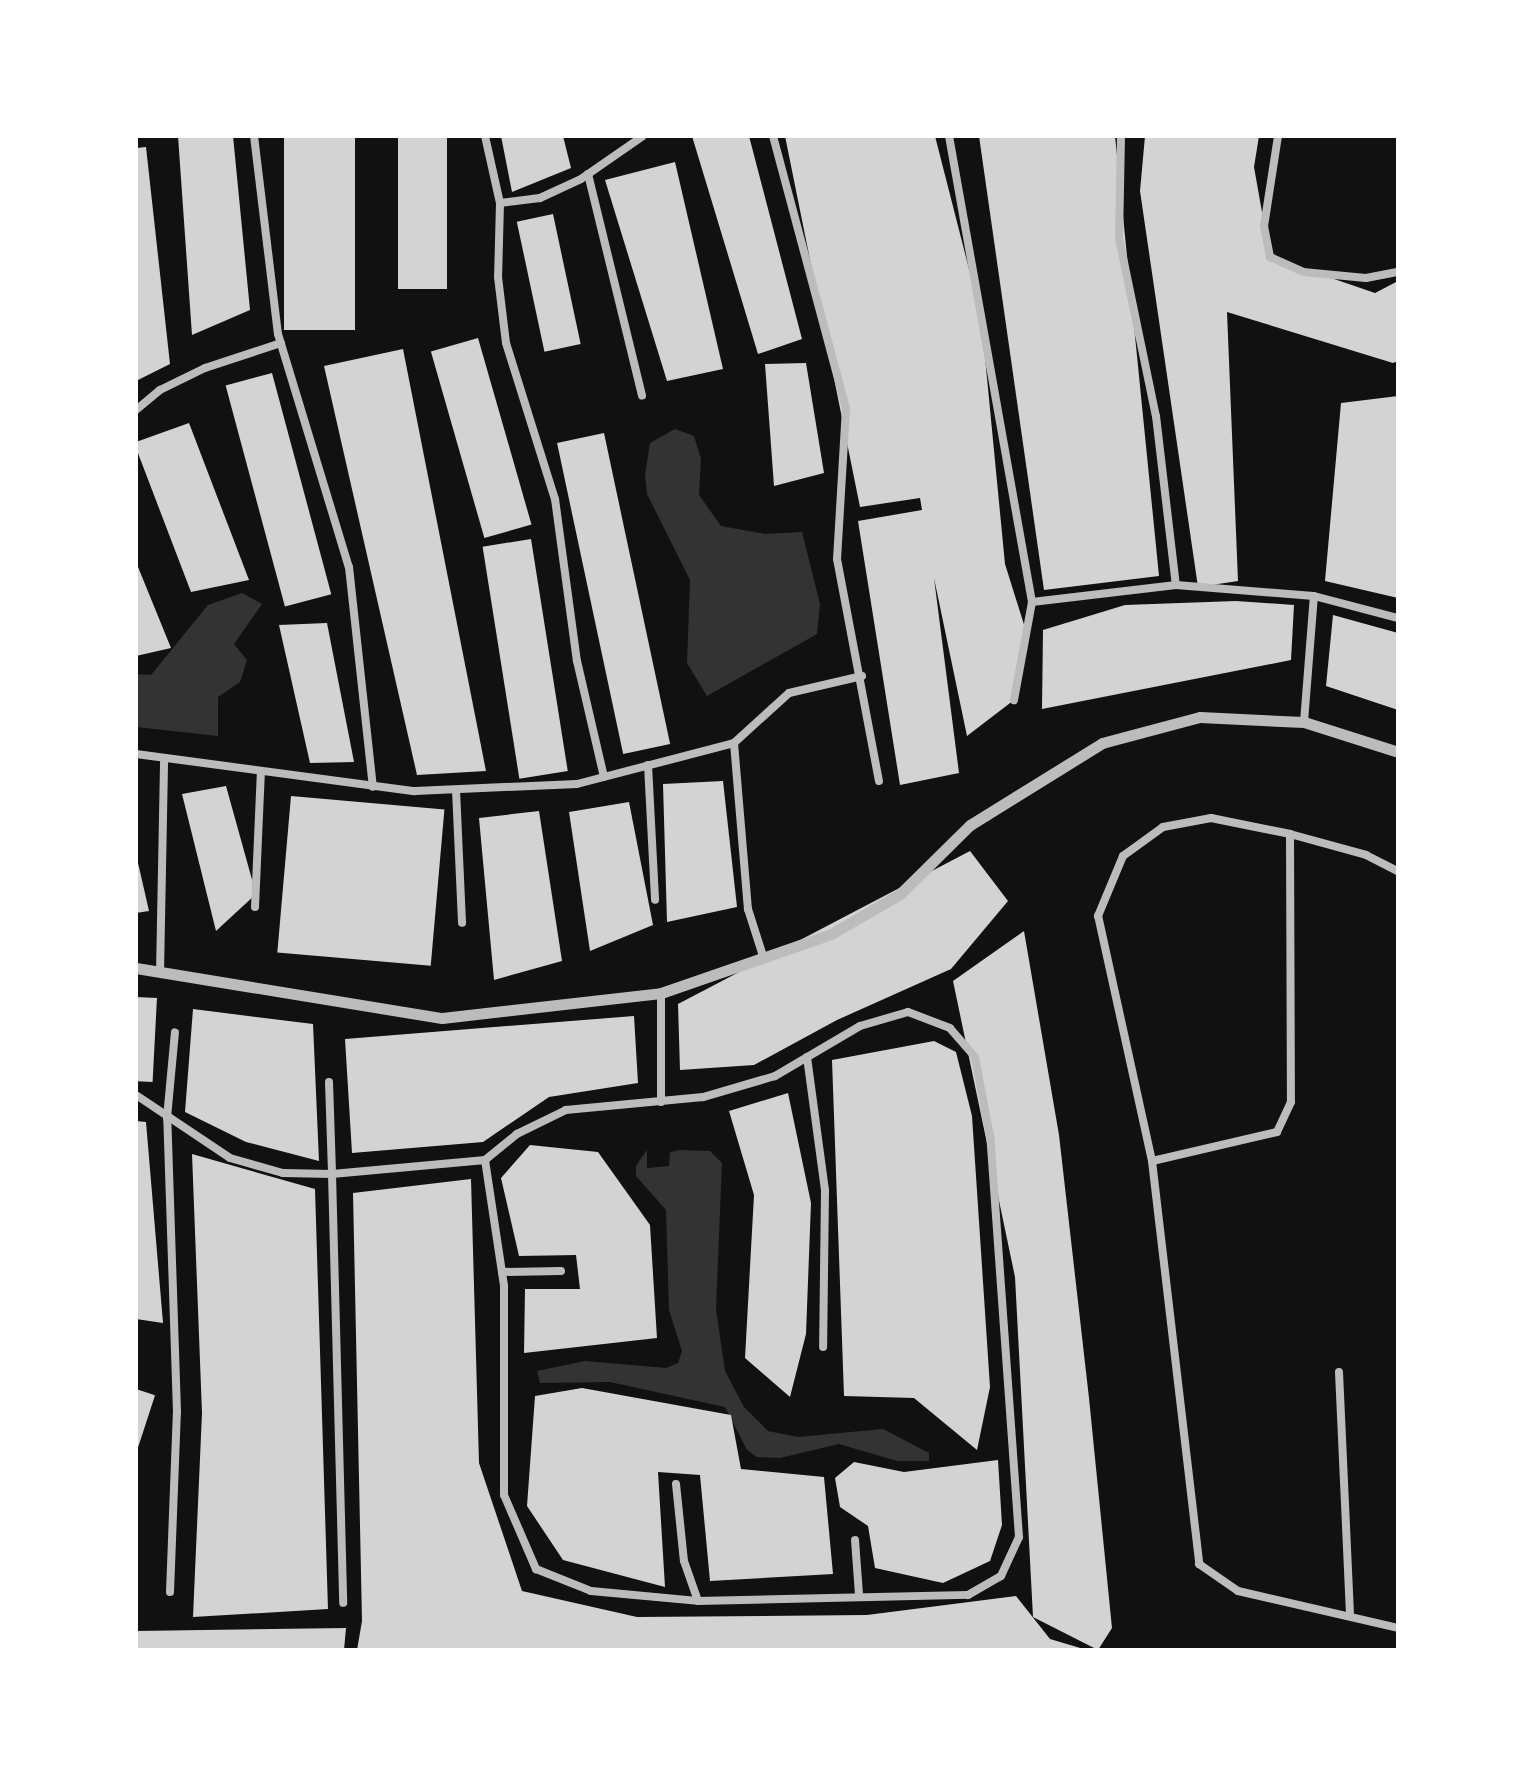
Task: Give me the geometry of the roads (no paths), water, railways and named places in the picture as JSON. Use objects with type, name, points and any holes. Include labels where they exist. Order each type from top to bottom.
[{"type":"street","points":[[254,136],[281,343],[349,567],[373,787]]},
{"type":"street","points":[[485,136],[500,203],[498,277],[506,343],[555,499],[577,661],[604,777]]},
{"type":"street","points":[[500,203],[540,198],[588,174],[643,136]]},
{"type":"street","points":[[773,136],[846,408],[837,559],[862,676],[879,781]]},
{"type":"street","points":[[949,136],[1032,602],[1014,700]]},
{"type":"street","points":[[1121,136],[1119,238],[1156,416],[1176,585]]},
{"type":"street","points":[[1278,136],[1264,226],[1270,257],[1303,272],[1366,278],[1398,272]]},
{"type":"street","points":[[588,174],[642,395]]},
{"type":"street","points":[[136,410],[160,390],[205,368],[281,343]]},
{"type":"street","points":[[1032,602],[1176,585],[1314,596],[1398,618]]},
{"type":"street","points":[[1304,722],[1314,596]]},
{"type":"street","points":[[136,754],[373,787],[456,790],[577,784],[734,743],[789,693],[862,676]]},
{"type":"street","points":[[136,968],[442,1018],[661,993],[764,961],[831,934],[900,894],[970,825],[1102,743],[1200,717],[1304,722],[1398,752]]},
{"type":"street","points":[[734,743],[748,909],[764,961]]},
{"type":"street","points":[[160,973],[164,758]]},
{"type":"street","points":[[648,765],[655,900]]},
{"type":"street","points":[[255,907],[261,771]]},
{"type":"street","points":[[456,790],[462,923]]},
{"type":"street","points":[[1398,871],[1366,855],[1290,834],[1211,818],[1163,827],[1123,856],[1098,916],[1152,1161],[1199,1564],[1238,1591],[1350,1613],[1398,1628]]},
{"type":"street","points":[[1152,1161],[1277,1132],[1291,1102],[1290,834]]},
{"type":"street","points":[[661,993],[661,1102]]},
{"type":"street","points":[[136,1095],[230,1158],[283,1173],[332,1174],[485,1160],[517,1134],[566,1110],[703,1097],[775,1076],[860,1026],[908,1012],[950,1028],[975,1057],[990,1136],[1019,1537],[1001,1576],[968,1595],[859,1594],[698,1601],[591,1591],[536,1569],[504,1495],[502,1272],[485,1160]]},
{"type":"street","points":[[170,1592],[177,1412],[167,1118],[175,1032]]},
{"type":"street","points":[[807,1057],[825,1191],[823,1347]]},
{"type":"street","points":[[329,1082],[343,1603]]},
{"type":"street","points":[[502,1272],[561,1271]]},
{"type":"street","points":[[1339,1372],[1350,1613]]},
{"type":"street","points":[[676,1484],[684,1561],[698,1601]]},
{"type":"street","points":[[855,1540],[859,1594]]}]
